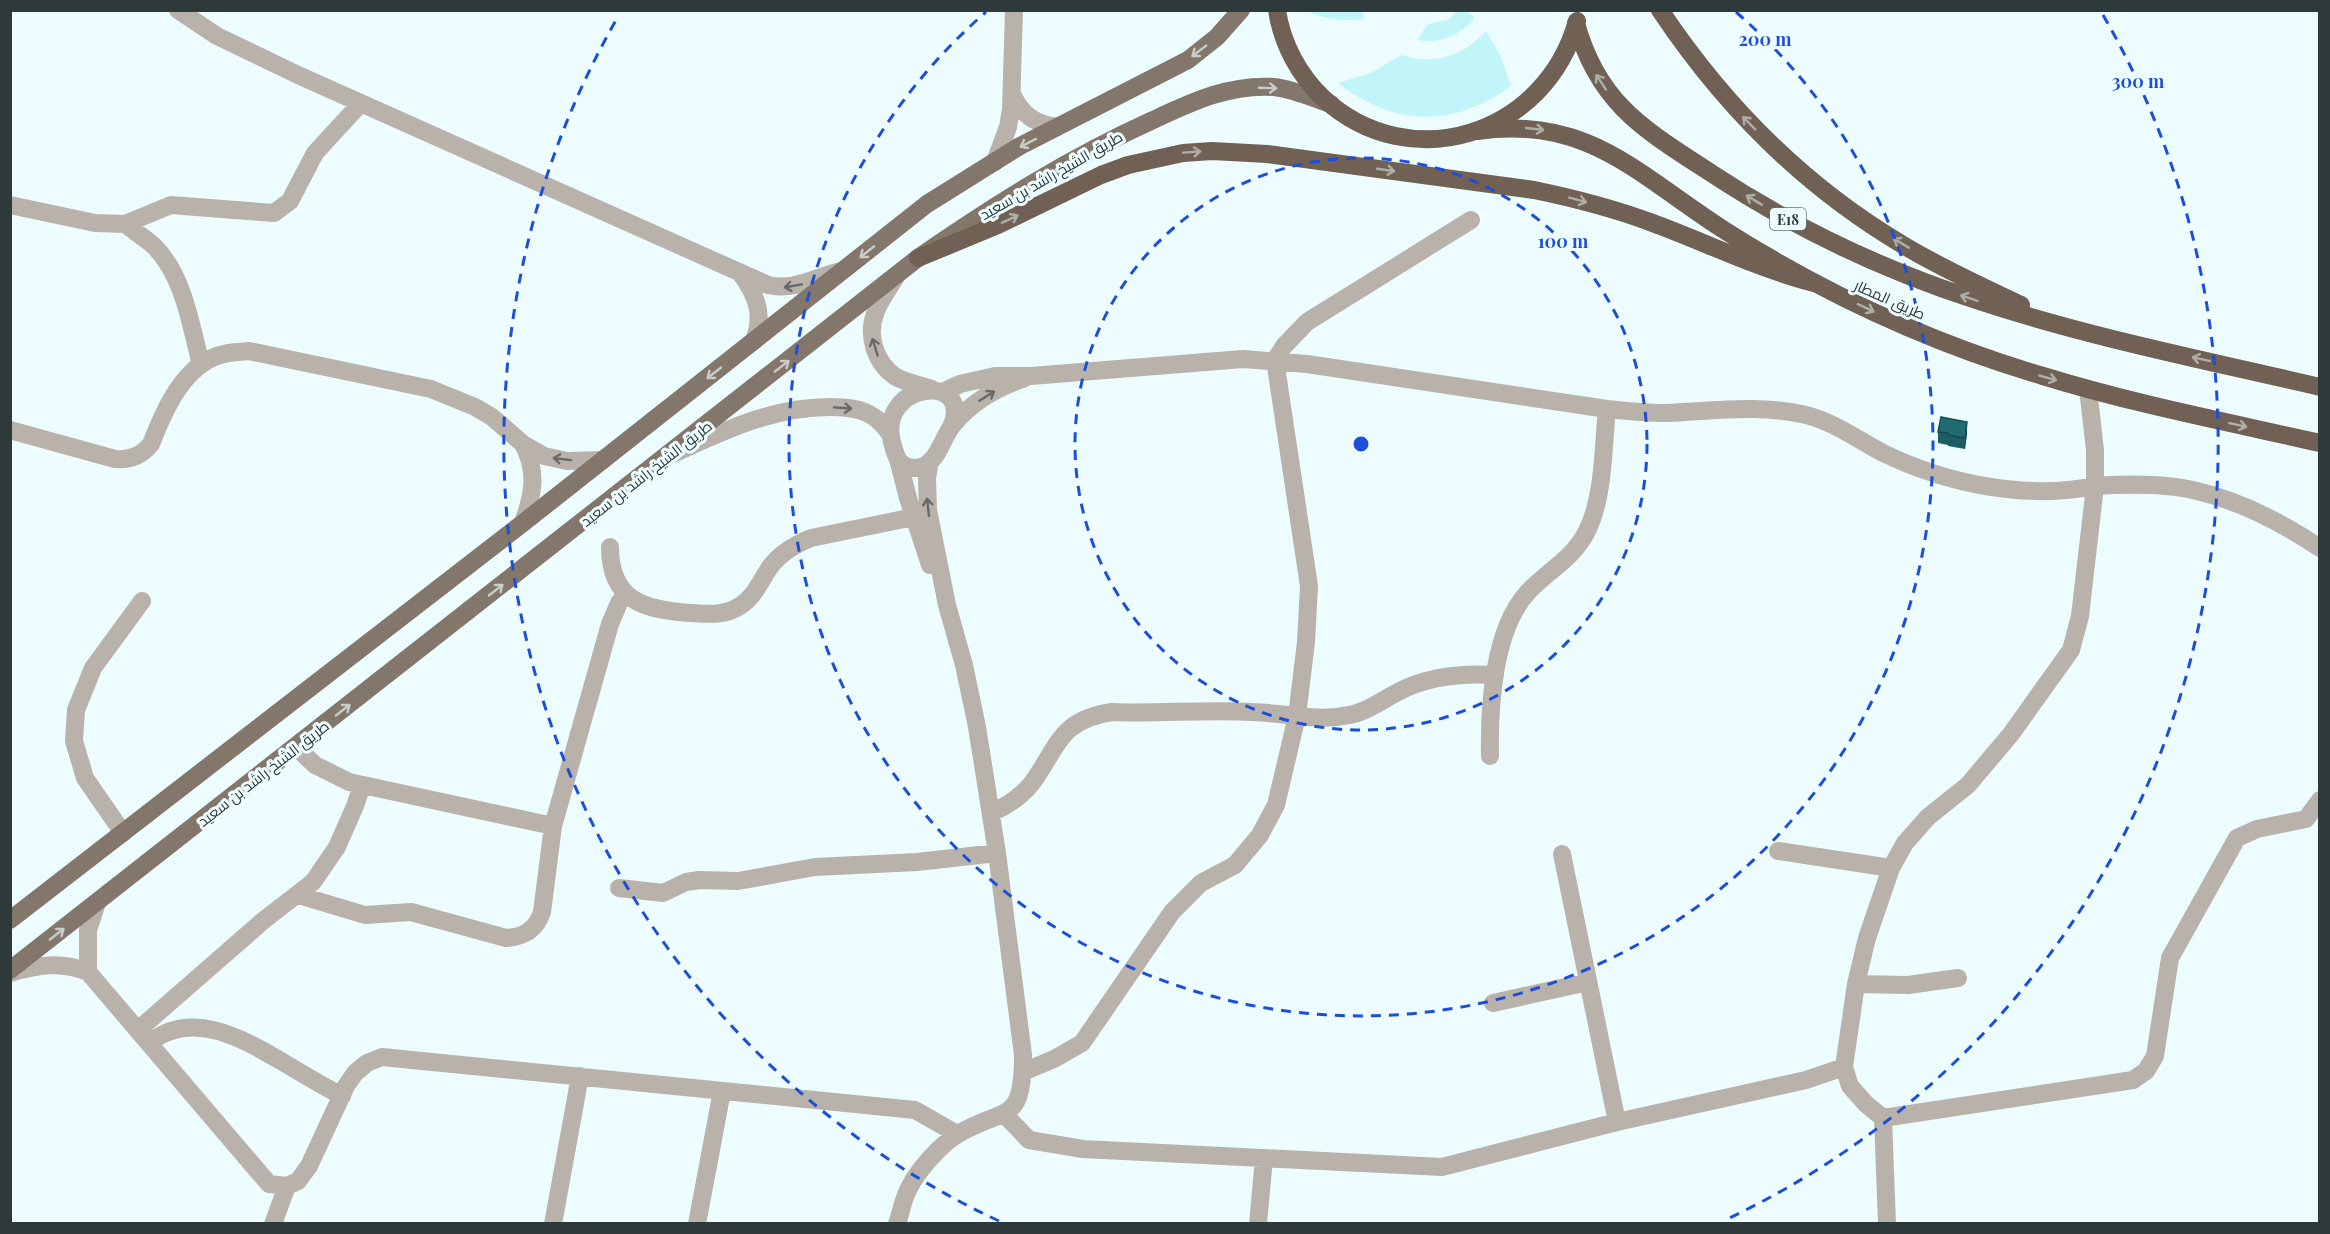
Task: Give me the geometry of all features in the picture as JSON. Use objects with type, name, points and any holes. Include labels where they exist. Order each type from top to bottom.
[{"type":"highway","points":[[1277,10],[1284,38],[1292,57],[1316,90],[1331,105],[1363,125],[1400,137],[1439,139],[1477,131],[1511,114],[1540,90],[1562,58],[1577,17]]},
{"type":"highway","points":[[1660,10],[1697,63],[1748,122],[1806,176],[1837,201],[1869,224],[1937,264],[2066,326]]},
{"type":"highway","name":"طريق المطار","points":[[1577,17],[1587,57],[1595,73],[1619,106],[1649,133],[1721,180],[1802,226],[1887,267],[1975,300],[2066,326],[2319,387]]},
{"type":"highway","name":"طريق المطار","points":[[1477,131],[1514,127],[1550,130],[1601,148],[1724,230],[1814,283],[1889,319],[1952,345],[2044,377],[2088,389],[2319,443]]},
{"type":"highway","points":[[918,258],[998,225],[1101,175],[1128,165],[1184,153],[1212,151],[1267,154],[1534,190],[1582,201],[1648,221],[1759,267],[1814,283]]},
{"type":"main road","points":[[10,921],[523,523],[927,204],[1057,127],[1188,60],[1217,37],[1241,10]]},
{"type":"main road","name":"طريق الشيخ راشد بن سعيد","points":[[10,971],[918,258],[980,214],[1065,164],[1124,133],[1199,99],[1236,89],[1275,87],[1331,105]]},
{"type":"street","points":[[178,10],[217,36],[768,285],[788,288],[845,270]]},
{"type":"street","points":[[995,162],[1008,128],[1014,10]]},
{"type":"street","points":[[1011,91],[1021,110],[1028,117],[1037,123],[1057,127]]},
{"type":"street","points":[[10,205],[94,223],[125,224],[171,205],[274,213],[290,201],[315,153],[361,103]]},
{"type":"street","points":[[1023,1072],[1054,1059],[1082,1043],[1172,912],[1201,883],[1236,865],[1260,834],[1276,805],[1296,716],[1306,642],[1309,586],[1275,360],[1295,333],[1321,312],[1471,220]]},
{"type":"street","points":[[125,224],[154,246],[171,268],[187,310],[201,365]]},
{"type":"street","points":[[741,274],[758,302],[759,322],[754,341]]},
{"type":"street","points":[[897,275],[876,310],[873,320],[875,352],[895,376],[949,395],[956,407],[951,427],[930,461],[927,478],[928,510],[947,605],[970,696],[991,813],[1023,1055],[1022,1087],[1016,1104],[1005,1115],[957,1134],[927,1161],[909,1188],[897,1224]]},
{"type":"street","points":[[10,430],[115,459],[136,458],[151,444],[178,388],[192,372],[220,355],[249,351],[431,389],[475,407],[492,417],[533,450],[555,459],[603,460]]},
{"type":"street","points":[[890,434],[894,416],[901,402],[914,393],[940,391],[995,376],[1031,376],[1211,361],[1275,360],[1607,409],[1662,413],[1740,408],[1786,411],[1826,422],[1902,461],[1990,487],[2056,492],[2130,484],[2197,491],[2244,507],[2305,538],[2319,548]]},
{"type":"street","points":[[951,427],[987,395],[1031,376]]},
{"type":"street","points":[[2088,389],[2095,450],[2095,486],[2080,616],[2071,650],[2011,735],[1968,784],[1928,817],[1905,843],[1892,868],[1867,938],[1856,984],[1844,1067],[1850,1086],[1883,1118],[2133,1080],[2146,1071],[2155,1056],[2170,958],[2237,838],[2257,829],[2307,819],[2319,800]]},
{"type":"street","points":[[668,456],[743,422],[779,412],[845,407],[875,417],[890,434],[914,517],[947,605]]},
{"type":"street","points":[[1490,756],[1490,715],[1495,675],[1507,630],[1517,607],[1534,586],[1569,557],[1583,538],[1593,517],[1597,501],[1607,409]]},
{"type":"street","points":[[523,523],[534,484],[532,463],[524,444]]},
{"type":"street","points":[[898,459],[907,467],[914,468],[920,468],[930,461]]},
{"type":"street","points":[[610,547],[615,577],[633,600],[651,609],[721,614],[731,611],[750,599],[777,559],[799,543],[812,538],[914,517]]},
{"type":"street","points":[[298,895],[365,915],[411,912],[507,938],[522,935],[535,926],[542,912],[553,826],[610,624],[626,593]]},
{"type":"street","points":[[123,833],[85,778],[74,741],[76,710],[93,668],[142,601]]},
{"type":"street","points":[[991,813],[1022,794],[1038,774],[1058,740],[1067,731],[1088,718],[1112,712],[1231,711],[1332,718],[1351,715],[1419,682],[1457,675],[1495,675]]},
{"type":"street","points":[[296,747],[326,772],[337,778],[553,826]]},
{"type":"street","points":[[143,1036],[264,920],[298,895],[319,874],[337,847],[362,785]]},
{"type":"street","points":[[1778,851],[1892,868]]},
{"type":"street","points":[[619,888],[663,893],[686,882],[699,880],[738,881],[815,867],[917,862],[997,853]]},
{"type":"street","points":[[1562,854],[1617,1122]]},
{"type":"street","points":[[88,972],[88,930],[97,903]]},
{"type":"street","points":[[10,971],[54,964],[88,972],[269,1184],[287,1186],[298,1181],[309,1166],[355,1073],[367,1063],[382,1057],[915,1110],[957,1134]]},
{"type":"street","points":[[1856,984],[1908,985],[1958,978]]},
{"type":"street","points":[[1493,1003],[1588,982]]},
{"type":"street","points":[[143,1036],[174,1029],[220,1030],[242,1039],[342,1096]]},
{"type":"street","points":[[1005,1115],[1029,1140],[1083,1149],[1442,1167],[1617,1122],[1806,1080],[1844,1067]]},
{"type":"street","points":[[553,1224],[580,1076]]},
{"type":"street","points":[[697,1224],[722,1091]]},
{"type":"street","points":[[1883,1118],[1887,1224]]},
{"type":"street","points":[[1258,1224],[1264,1158]]},
{"type":"street","points":[[273,1224],[287,1186]]},
{"type":"shaded area","points":[[1458,10],[1467,11],[1475,18],[1463,30],[1442,40],[1417,40],[1428,24],[1448,20]]},
{"type":"shaded area","points":[[1307,11],[1362,11],[1365,19],[1336,19]]},
{"type":"shaded area","points":[[1486,31],[1501,57],[1511,86],[1489,100],[1468,109],[1446,115],[1424,117],[1402,114],[1381,108],[1338,83],[1371,73],[1401,55],[1436,59],[1458,53]]},
{"type":"building","points":[[1941,417],[1967,422],[1965,438],[1938,432]]}]
